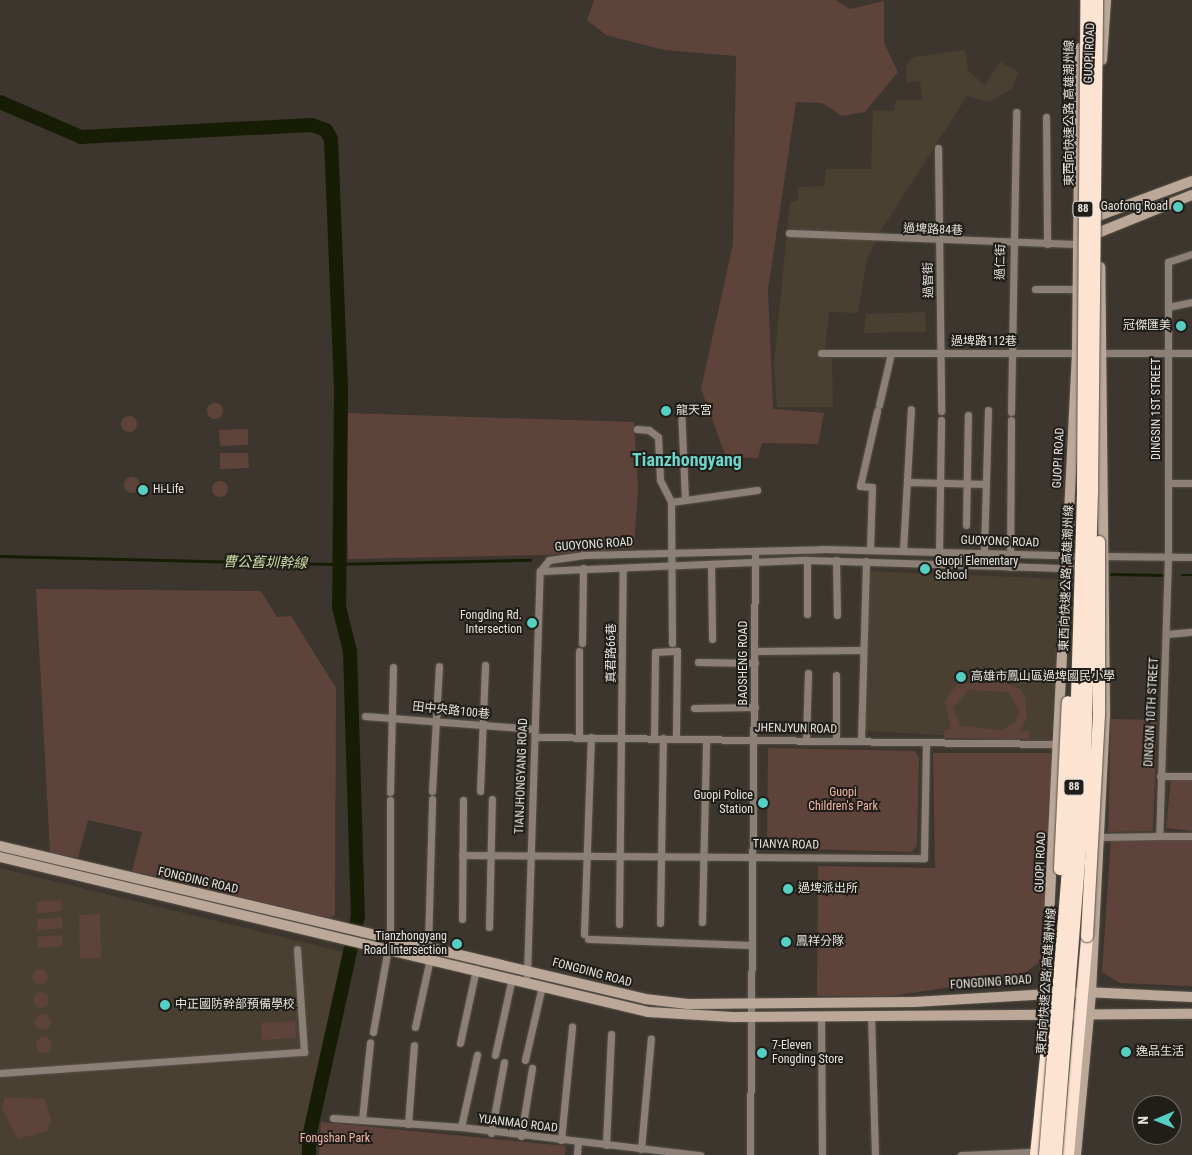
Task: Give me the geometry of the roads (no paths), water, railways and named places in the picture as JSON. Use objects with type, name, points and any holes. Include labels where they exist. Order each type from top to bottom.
[{"type":"highway","name":"東西向快速公路 高雄潮州線","points":[[1046,1155],[1074,798],[1088,417],[1086,0]]},
{"type":"highway","name":"東西向快速公路 高雄潮州線","points":[[1056,1155],[1084,798],[1088,417],[1097,0]]},
{"type":"highway","points":[[1032,1154],[1040,1113],[1057,931],[1088,417]]},
{"type":"highway","points":[[1068,1155],[1087,992],[1100,622],[1098,461],[1088,417]]},
{"type":"main road","name":"GUOPI ROAD","points":[[1050,992],[1058,744],[1076,353],[1076,226],[1082,0]]},
{"type":"main road","name":"GUOPI ROAD","points":[[1087,992],[1100,837],[1106,556],[1100,215],[1106,0]]},
{"type":"main road","points":[[1076,226],[1100,215],[1192,181]]},
{"type":"main road","points":[[1076,244],[1100,230],[1192,195]]},
{"type":"main road","name":"FONGDING ROAD","points":[[0,846],[344,926],[367,932],[389,943],[430,958],[648,1012],[751,1017],[870,1014],[1192,1014]]},
{"type":"main road","name":"FONGDING ROAD","points":[[0,857],[365,943],[428,946],[528,969],[644,1000],[751,1004],[914,1002],[1050,992],[1192,997]]},
{"type":"main road","points":[[1032,1154],[1048,1014]]},
{"type":"main road","points":[[1076,1155],[1085,1014]]},
{"type":"street","name":"過仁街","points":[[1010,566],[1016,112]]},
{"type":"street","points":[[1046,117],[1047,244]]},
{"type":"street","name":"過智街","points":[[938,148],[942,353],[941,411]]},
{"type":"street","name":"過埤路84巷","points":[[789,233],[940,242],[1076,244]]},
{"type":"street","name":"DINGSIN 1ST STREET","points":[[1168,556],[1168,262],[1192,254]]},
{"type":"street","points":[[1035,289],[1076,289]]},
{"type":"street","points":[[1168,307],[1192,302]]},
{"type":"street","name":"過埤路112巷","points":[[821,353],[1192,353]]},
{"type":"street","points":[[870,550],[872,486],[860,486],[891,353]]},
{"type":"street","points":[[682,408],[685,500]]},
{"type":"street","points":[[903,551],[911,409]]},
{"type":"street","points":[[984,553],[988,410]]},
{"type":"street","points":[[966,526],[968,416]]},
{"type":"street","points":[[939,552],[941,420]]},
{"type":"street","points":[[637,429],[649,430],[658,437],[660,480],[671,502],[672,643]]},
{"type":"street","points":[[907,482],[986,484]]},
{"type":"street","points":[[1168,483],[1192,483]]},
{"type":"street","points":[[671,502],[758,490]]},
{"type":"street","name":"GUOYONG ROAD","points":[[540,571],[549,560],[672,553],[870,550],[1106,556]]},
{"type":"street","name":"BAOSHENG ROAD","points":[[751,1017],[756,551]]},
{"type":"street","points":[[1106,556],[1192,557]]},
{"type":"street","name":"GUOYONG ROAD","points":[[540,571],[807,560],[1067,568],[1106,556]]},
{"type":"street","name":"DINGXIN 10TH STREET","points":[[1159,836],[1167,634],[1168,556]]},
{"type":"street","points":[[807,560],[807,614]]},
{"type":"street","points":[[836,560],[837,615]]},
{"type":"street","points":[[861,741],[866,561]]},
{"type":"street","points":[[711,564],[712,639]]},
{"type":"street","points":[[582,643],[583,568]]},
{"type":"street","name":"真君路66巷","points":[[619,924],[623,738],[623,568]]},
{"type":"street","name":"TIANJHONGYANG ROAD","points":[[526,982],[528,969],[540,571]]},
{"type":"street","points":[[1167,634],[1192,632]]},
{"type":"street","points":[[755,651],[863,650]]},
{"type":"street","points":[[579,651],[579,737]]},
{"type":"street","points":[[654,738],[655,652],[676,651],[676,738]]},
{"type":"street","points":[[698,662],[755,664]]},
{"type":"street","points":[[480,791],[481,726],[485,665]]},
{"type":"street","points":[[432,791],[438,666]]},
{"type":"street","points":[[373,1032],[389,943],[390,717],[393,667]]},
{"type":"street","points":[[806,740],[808,673]]},
{"type":"street","points":[[836,674],[836,741]]},
{"type":"street","points":[[694,708],[755,708]]},
{"type":"street","name":"田中央路100巷","points":[[365,716],[436,719],[535,733]]},
{"type":"street","name":"JHENJYUN ROAD","points":[[535,733],[623,738],[1058,744]]},
{"type":"street","points":[[590,737],[585,854],[586,937],[752,945]]},
{"type":"street","points":[[660,923],[663,738]]},
{"type":"street","points":[[702,922],[706,739]]},
{"type":"street","name":"TIANYA ROAD","points":[[462,855],[660,854],[924,858],[926,742]]},
{"type":"street","points":[[1160,776],[1192,776]]},
{"type":"street","points":[[428,946],[432,799]]},
{"type":"street","points":[[489,927],[492,799]]},
{"type":"street","points":[[462,919],[463,800]]},
{"type":"street","points":[[1100,837],[1192,836]]},
{"type":"street","points":[[0,1073],[304,1052],[297,948]]},
{"type":"street","points":[[415,1027],[430,958]]},
{"type":"street","points":[[460,1043],[476,969]]},
{"type":"street","points":[[496,1055],[512,978]]},
{"type":"street","points":[[526,1060],[542,986]]},
{"type":"street","points":[[870,1014],[875,1155]]},
{"type":"street","points":[[821,1015],[822,1155]]},
{"type":"street","points":[[750,1155],[751,1017]]},
{"type":"street","points":[[561,1140],[572,1027]]},
{"type":"street","points":[[606,1145],[612,1034]]},
{"type":"street","points":[[641,1149],[651,1038]]},
{"type":"street","points":[[362,1120],[370,1042]]},
{"type":"street","points":[[408,1124],[414,1046]]},
{"type":"street","points":[[461,1127],[477,1055]]},
{"type":"street","points":[[491,1133],[504,1062]]},
{"type":"street","points":[[521,1136],[532,1068]]},
{"type":"street","name":"YUANMAO ROAD","points":[[334,1118],[461,1127],[491,1133],[606,1145],[629,1151],[641,1149],[658,1153],[700,1155]]},
{"type":"street","points":[[577,1155],[578,1142]]},
{"type":"street","points":[[961,1155],[1032,1154]]},
{"type":"waterway","points":[[0,102],[81,137],[312,125],[326,130],[331,139],[341,393],[339,607],[350,651],[358,916],[309,1137],[309,1155]]},
{"type":"waterway","name":"曹公舊圳幹線","points":[[0,556],[332,564],[530,560]]},
{"type":"waterway","points":[[1111,574],[1164,575]]},
{"type":"waterway","points":[[1182,575],[1192,575]]},
{"type":"place","name":"Gaofong Road","points":[[1178,207]]},
{"type":"place","name":"冠傑匯美","points":[[1181,326]]},
{"type":"place","name":"龍天宮","points":[[666,411]]},
{"type":"place","name":"Hi-Life","points":[[143,490]]},
{"type":"place","name":"Guopi Elementary School","points":[[925,569]]},
{"type":"place","name":"Fongding Rd. Intersection","points":[[532,623]]},
{"type":"place","name":"高雄市鳳山區過埤國民小學","points":[[961,677]]},
{"type":"place","name":"Guopi Police Station","points":[[763,803]]},
{"type":"place","name":"過埤派出所","points":[[788,889]]},
{"type":"place","name":"鳳祥分隊","points":[[786,942]]},
{"type":"place","name":"Tianzhongyang Road Intersection","points":[[457,944]]},
{"type":"place","name":"中正國防幹部預備學校","points":[[165,1005]]},
{"type":"place","name":"逸品生活","points":[[1126,1052]]},
{"type":"place","name":"7-Eleven Fongding Store","points":[[762,1053]]},
{"type":"district","name":"Tianzhongyang","points":[[687,460]]},
{"type":"park label","name":"Guopi Children's Park","points":[[843,800]]},
{"type":"park label","name":"Fongshan Park","points":[[335,1139]]}]
